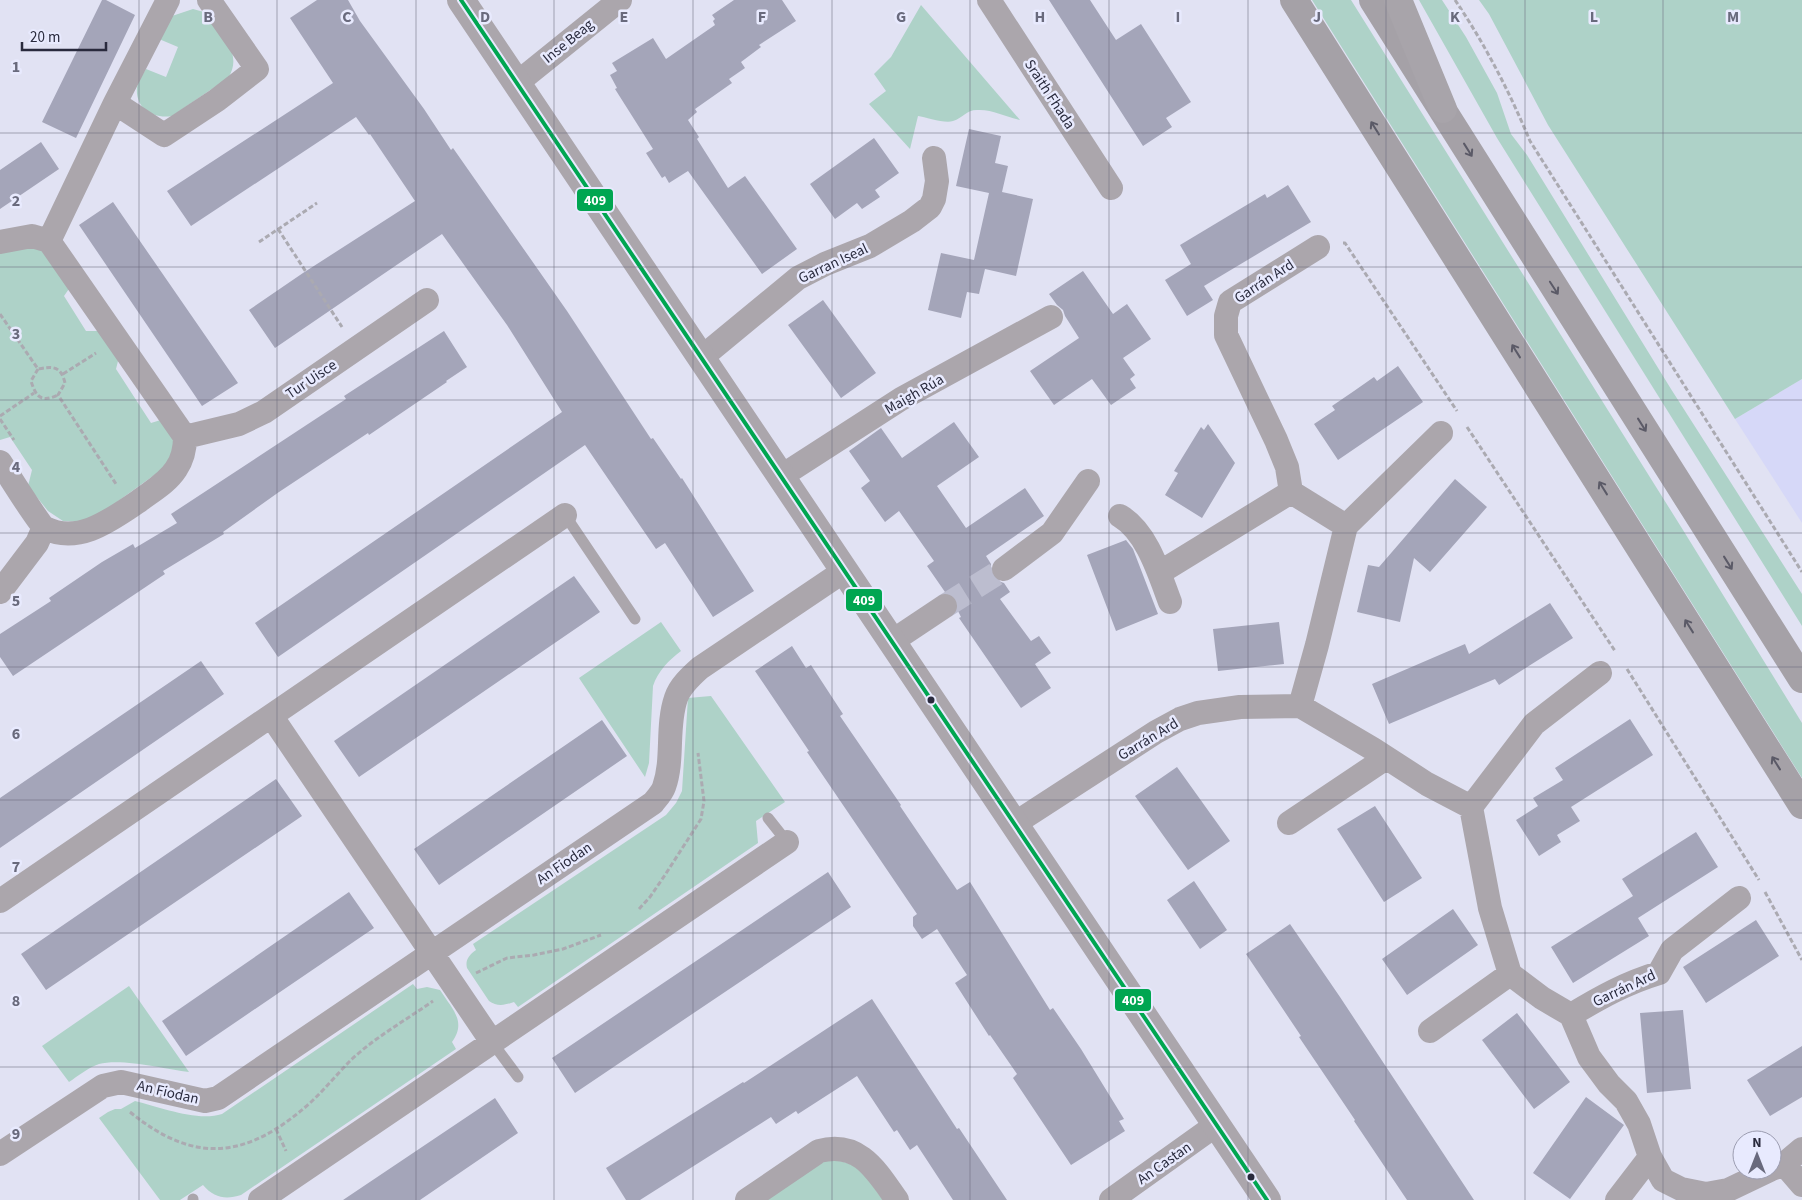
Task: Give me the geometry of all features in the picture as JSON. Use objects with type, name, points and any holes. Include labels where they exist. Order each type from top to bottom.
[{"type":"highway","points":[[1398,0],[1443,109]]},
{"type":"main road","points":[[1294,0],[1802,805]]},
{"type":"main road","points":[[1373,0],[1802,679]]},
{"type":"street","points":[[49,241],[115,103],[168,0]]},
{"type":"street","points":[[115,103],[154,141],[217,100],[257,69],[209,0]]},
{"type":"street","points":[[461,0],[1266,1200]]},
{"type":"street","name":"Inse Beag","points":[[517,83],[620,0]]},
{"type":"street","name":"Sraith Fhada","points":[[989,0],[1111,188]]},
{"type":"street","name":"Garran Iseal","points":[[701,358],[798,278],[825,264],[870,246],[912,221],[930,207],[934,200],[937,181],[934,158]]},
{"type":"street","points":[[0,242],[32,236],[49,241],[185,437],[186,449],[176,469],[163,484],[113,519],[101,526],[77,532],[63,533],[44,527],[0,462]]},
{"type":"street","name":"Garrán Ard","points":[[1291,492],[1286,467],[1276,440],[1226,335],[1226,316],[1230,302],[1318,247]]},
{"type":"street","name":"Tur Uisce","points":[[185,437],[239,424],[264,412],[427,300]]},
{"type":"street","name":"Maigh Rúa","points":[[780,477],[901,399],[1051,317]]},
{"type":"street","points":[[1441,433],[1346,526],[1300,706],[1427,784],[1471,807]]},
{"type":"street","points":[[1004,569],[1052,533],[1088,481]]},
{"type":"street","points":[[1160,574],[1291,492],[1346,526]]},
{"type":"street","points":[[0,900],[272,717],[565,515]]},
{"type":"street","points":[[1120,516],[1134,526],[1140,534],[1160,574],[1170,602]]},
{"type":"street","points":[[0,592],[36,542],[44,527]]},
{"type":"street","name":"An Fiodan","points":[[0,1154],[103,1086],[121,1082],[205,1101],[218,1098],[652,803],[664,789],[668,768],[671,718],[676,697],[686,681],[700,668],[844,571]]},
{"type":"street","points":[[891,642],[945,606]]},
{"type":"street","points":[[1600,673],[1534,724],[1471,807],[1490,908],[1510,974],[1542,998],[1571,1015],[1589,1057],[1608,1084],[1626,1101],[1638,1124],[1650,1157],[1663,1180],[1681,1189],[1706,1194],[1728,1190],[1749,1180]]},
{"type":"street","name":"Garrán Ard","points":[[1014,824],[1180,718],[1198,713],[1240,707],[1300,706]]},
{"type":"street","points":[[272,717],[492,1042]]},
{"type":"street","points":[[1289,823],[1386,758]]},
{"type":"street","points":[[260,1200],[787,842]]},
{"type":"street","name":"Garrán Ard","points":[[1571,1015],[1610,991],[1659,973],[1672,950],[1739,898]]},
{"type":"street","points":[[1430,1031],[1510,974]]},
{"type":"street","name":"An Castan","points":[[1112,1200],[1216,1125]]},
{"type":"street","points":[[747,1200],[820,1150],[830,1148],[843,1149],[858,1154],[871,1165],[897,1200]]},
{"type":"street","points":[[1782,1163],[1802,1149]]},
{"type":"street","points":[[1617,1200],[1650,1157]]},
{"type":"street","points":[[1782,1173],[1802,1186]]},
{"type":"lane","points":[[565,515],[636,619]]},
{"type":"lane","points":[[768,818],[787,842]]},
{"type":"lane","points":[[492,1042],[518,1077]]},
{"type":"path","points":[[1455,0],[1499,77],[1520,117],[1530,142],[1802,572]]},
{"type":"path","points":[[259,242],[317,203]]},
{"type":"path","points":[[278,229],[356,349]]},
{"type":"path","points":[[1318,247],[1333,239],[1345,244],[1458,413]]},
{"type":"path","points":[[0,314],[38,369]]},
{"type":"path","points":[[63,374],[117,339]]},
{"type":"path","points":[[47,367],[57,368],[63,374],[65,383],[58,395],[49,399],[40,398],[34,393],[31,381],[38,369],[47,367]]},
{"type":"path","points":[[19,448],[0,418],[34,393]]},
{"type":"path","points":[[58,395],[116,484]]},
{"type":"path","points":[[1463,421],[1620,658]]},
{"type":"path","points":[[109,490],[124,479]]},
{"type":"path","points":[[1625,666],[1754,870],[1802,960]]},
{"type":"shaded area","points":[[1802,379],[1802,523],[1735,419]]},
{"type":"green space","points":[[1312,0],[1351,0],[1802,723],[1802,778]]},
{"type":"green space","points":[[1419,0],[1442,0],[1466,37],[1497,93],[1511,134],[1527,155],[1671,389],[1802,594],[1802,626],[1497,138]]},
{"type":"green space","points":[[1479,0],[1802,0],[1802,379],[1735,419],[1548,125],[1489,14]]},
{"type":"green space","points":[[921,5],[1020,120],[983,110],[970,111],[950,122],[918,116],[910,149],[869,104],[886,91],[874,74],[891,57]]},
{"type":"green space","points":[[193,9],[211,14],[226,37],[232,53],[232,70],[228,78],[172,116],[165,117],[152,114],[142,107],[139,101],[137,95],[138,82],[146,69],[166,77],[178,47],[159,39],[172,16]]},
{"type":"green space","points":[[37,244],[73,283],[64,296],[86,331],[101,331],[119,357],[116,369],[151,423],[164,419],[173,433],[174,449],[164,468],[96,517],[82,522],[63,521],[48,511],[28,486],[32,470],[10,437],[0,440],[0,253]]},
{"type":"green space","points":[[661,622],[681,651],[664,666],[653,686],[649,763],[645,777],[579,678]]},
{"type":"green space","points":[[711,696],[785,802],[756,821],[758,843],[518,1007],[514,1002],[502,1005],[489,1001],[467,968],[468,958],[476,950],[473,944],[666,815],[676,803],[682,791],[688,698]]},
{"type":"green space","points":[[413,984],[417,989],[427,987],[440,990],[449,1003],[458,1021],[456,1035],[452,1042],[456,1049],[241,1195],[220,1197],[211,1193],[203,1185],[180,1200],[160,1200],[99,1118],[108,1112],[121,1109],[135,1101],[190,1115],[212,1116],[222,1114]]},
{"type":"green space","points":[[129,986],[189,1072],[131,1063],[108,1062],[91,1067],[69,1082],[42,1046]]},
{"type":"green space","points":[[829,1159],[856,1167],[867,1177],[883,1200],[765,1200],[821,1161]]},
{"type":"building","points":[[102,0],[106,0],[135,15],[76,138],[42,122]]},
{"type":"building","points":[[317,0],[348,0],[360,21],[424,109],[451,150],[453,148],[567,311],[651,439],[653,438],[682,478],[754,591],[713,617],[665,543],[656,549],[585,445],[278,657],[255,623],[562,412],[507,325],[442,234],[275,348],[249,310],[415,201],[370,134],[356,117],[191,226],[167,191],[333,83],[290,18]]},
{"type":"building","points":[[734,0],[782,0],[796,21],[759,45],[761,47],[741,62],[745,68],[729,79],[732,83],[695,109],[697,112],[688,120],[699,137],[697,139],[728,188],[745,176],[797,249],[762,274],[688,171],[669,183],[665,176],[662,178],[646,153],[653,149],[615,89],[617,88],[610,75],[617,71],[612,63],[653,38],[666,59],[715,25],[713,21],[715,19],[712,15]]},
{"type":"building","points":[[1049,0],[1090,0],[1116,40],[1141,24],[1191,102],[1166,118],[1172,127],[1143,146]]},
{"type":"building","points":[[969,129],[1001,136],[995,163],[1008,166],[1002,192],[1033,199],[1016,276],[985,269],[979,294],[967,292],[961,318],[928,310],[941,253],[974,260],[989,193],[956,186]]},
{"type":"building","points":[[874,138],[899,173],[875,190],[880,197],[862,209],[857,203],[835,219],[810,184]]},
{"type":"building","points":[[41,142],[59,169],[0,209],[0,170]]},
{"type":"building","points":[[1288,185],[1311,222],[1204,286],[1213,300],[1187,316],[1165,280],[1191,264],[1180,245],[1265,194],[1267,198]]},
{"type":"building","points":[[113,202],[238,383],[202,406],[79,225]]},
{"type":"building","points":[[1083,271],[1113,314],[1127,304],[1151,339],[1123,358],[1135,375],[1130,379],[1136,388],[1111,405],[1092,379],[1054,405],[1030,371],[1079,338],[1063,310],[1049,294]]},
{"type":"building","points":[[823,300],[876,373],[841,398],[788,325]]},
{"type":"building","points":[[444,331],[467,367],[369,435],[368,433],[279,492],[223,532],[224,534],[163,571],[165,574],[13,676],[0,657],[0,634],[51,601],[49,598],[102,562],[133,544],[135,548],[177,523],[171,514],[346,399],[344,396]]},
{"type":"building","points":[[1398,366],[1423,402],[1338,460],[1314,424],[1335,410],[1332,406],[1374,377],[1377,381]]},
{"type":"building","points":[[954,422],[979,457],[937,486],[966,528],[1025,488],[1044,516],[986,556],[991,564],[990,570],[993,577],[1004,583],[1010,592],[1000,599],[1031,641],[1039,636],[1051,653],[1035,664],[1051,688],[1021,708],[959,618],[961,617],[958,611],[957,599],[952,594],[945,592],[927,566],[934,561],[899,511],[885,522],[861,488],[870,481],[849,451],[881,428],[902,458]]},
{"type":"building","points":[[1208,424],[1235,463],[1202,518],[1165,495],[1178,473],[1174,471],[1201,427],[1204,430]]},
{"type":"building","points":[[1455,479],[1487,507],[1430,572],[1414,558],[1400,622],[1357,612],[1368,565],[1379,567]]},
{"type":"building","points":[[1126,540],[1133,549],[1158,614],[1116,631],[1087,555]]},
{"type":"building","points":[[574,576],[600,612],[359,777],[334,741]]},
{"type":"building","points":[[1550,603],[1573,638],[1499,685],[1495,679],[1389,724],[1372,684],[1465,644],[1469,654]]},
{"type":"building","points":[[1279,622],[1284,664],[1218,671],[1213,629]]},
{"type":"building","points":[[792,646],[806,668],[811,665],[843,714],[840,716],[957,890],[970,882],[1050,1010],[1053,1008],[1081,1049],[1124,1119],[1119,1121],[1125,1131],[1071,1165],[1013,1078],[1017,1074],[989,1036],[955,983],[967,975],[937,929],[922,939],[913,926],[913,917],[917,914],[807,752],[809,751],[755,671]]},
{"type":"building","points":[[201,661],[224,694],[0,848],[0,798]]},
{"type":"building","points":[[1630,719],[1653,755],[1571,807],[1580,821],[1557,835],[1561,842],[1539,856],[1516,820],[1538,806],[1533,798],[1563,780],[1555,768]]},
{"type":"building","points":[[602,720],[627,756],[439,885],[414,849]]},
{"type":"building","points":[[1177,767],[1230,841],[1188,870],[1135,796]]},
{"type":"building","points":[[276,779],[302,816],[46,990],[21,954]]},
{"type":"building","points":[[1375,806],[1422,878],[1384,902],[1337,829]]},
{"type":"building","points":[[1696,832],[1718,867],[1638,918],[1649,936],[1573,983],[1551,947],[1633,896],[1622,879]]},
{"type":"building","points":[[828,872],[851,907],[575,1093],[552,1058]]},
{"type":"building","points":[[1194,881],[1227,930],[1200,949],[1167,900]]},
{"type":"building","points":[[349,892],[374,928],[186,1056],[162,1021]]},
{"type":"building","points":[[1453,909],[1478,945],[1407,995],[1382,959]]},
{"type":"building","points":[[1756,920],[1779,956],[1706,1003],[1683,967]]},
{"type":"building","points":[[1290,924],[1474,1200],[1407,1200],[1354,1121],[1299,1037],[1301,1036],[1246,954]]},
{"type":"building","points":[[872,999],[957,1129],[959,1128],[1007,1200],[953,1200],[917,1145],[910,1150],[897,1130],[894,1132],[857,1076],[798,1114],[796,1111],[776,1124],[771,1117],[640,1200],[626,1200],[606,1168],[744,1083]]},
{"type":"building","points":[[1683,1010],[1691,1089],[1647,1093],[1640,1013]]},
{"type":"building","points":[[1517,1013],[1570,1082],[1534,1109],[1482,1040]]},
{"type":"building","points":[[1802,1046],[1802,1097],[1770,1116],[1747,1080]]},
{"type":"building","points":[[1586,1097],[1624,1125],[1570,1199],[1533,1173]]},
{"type":"building","points":[[495,1098],[518,1133],[420,1200],[343,1200]]},
{"type":"tunnel","points":[[945,606],[1004,569]]},
{"type":"transit line","name":"409","points":[[461,0],[1267,1200]]}]
